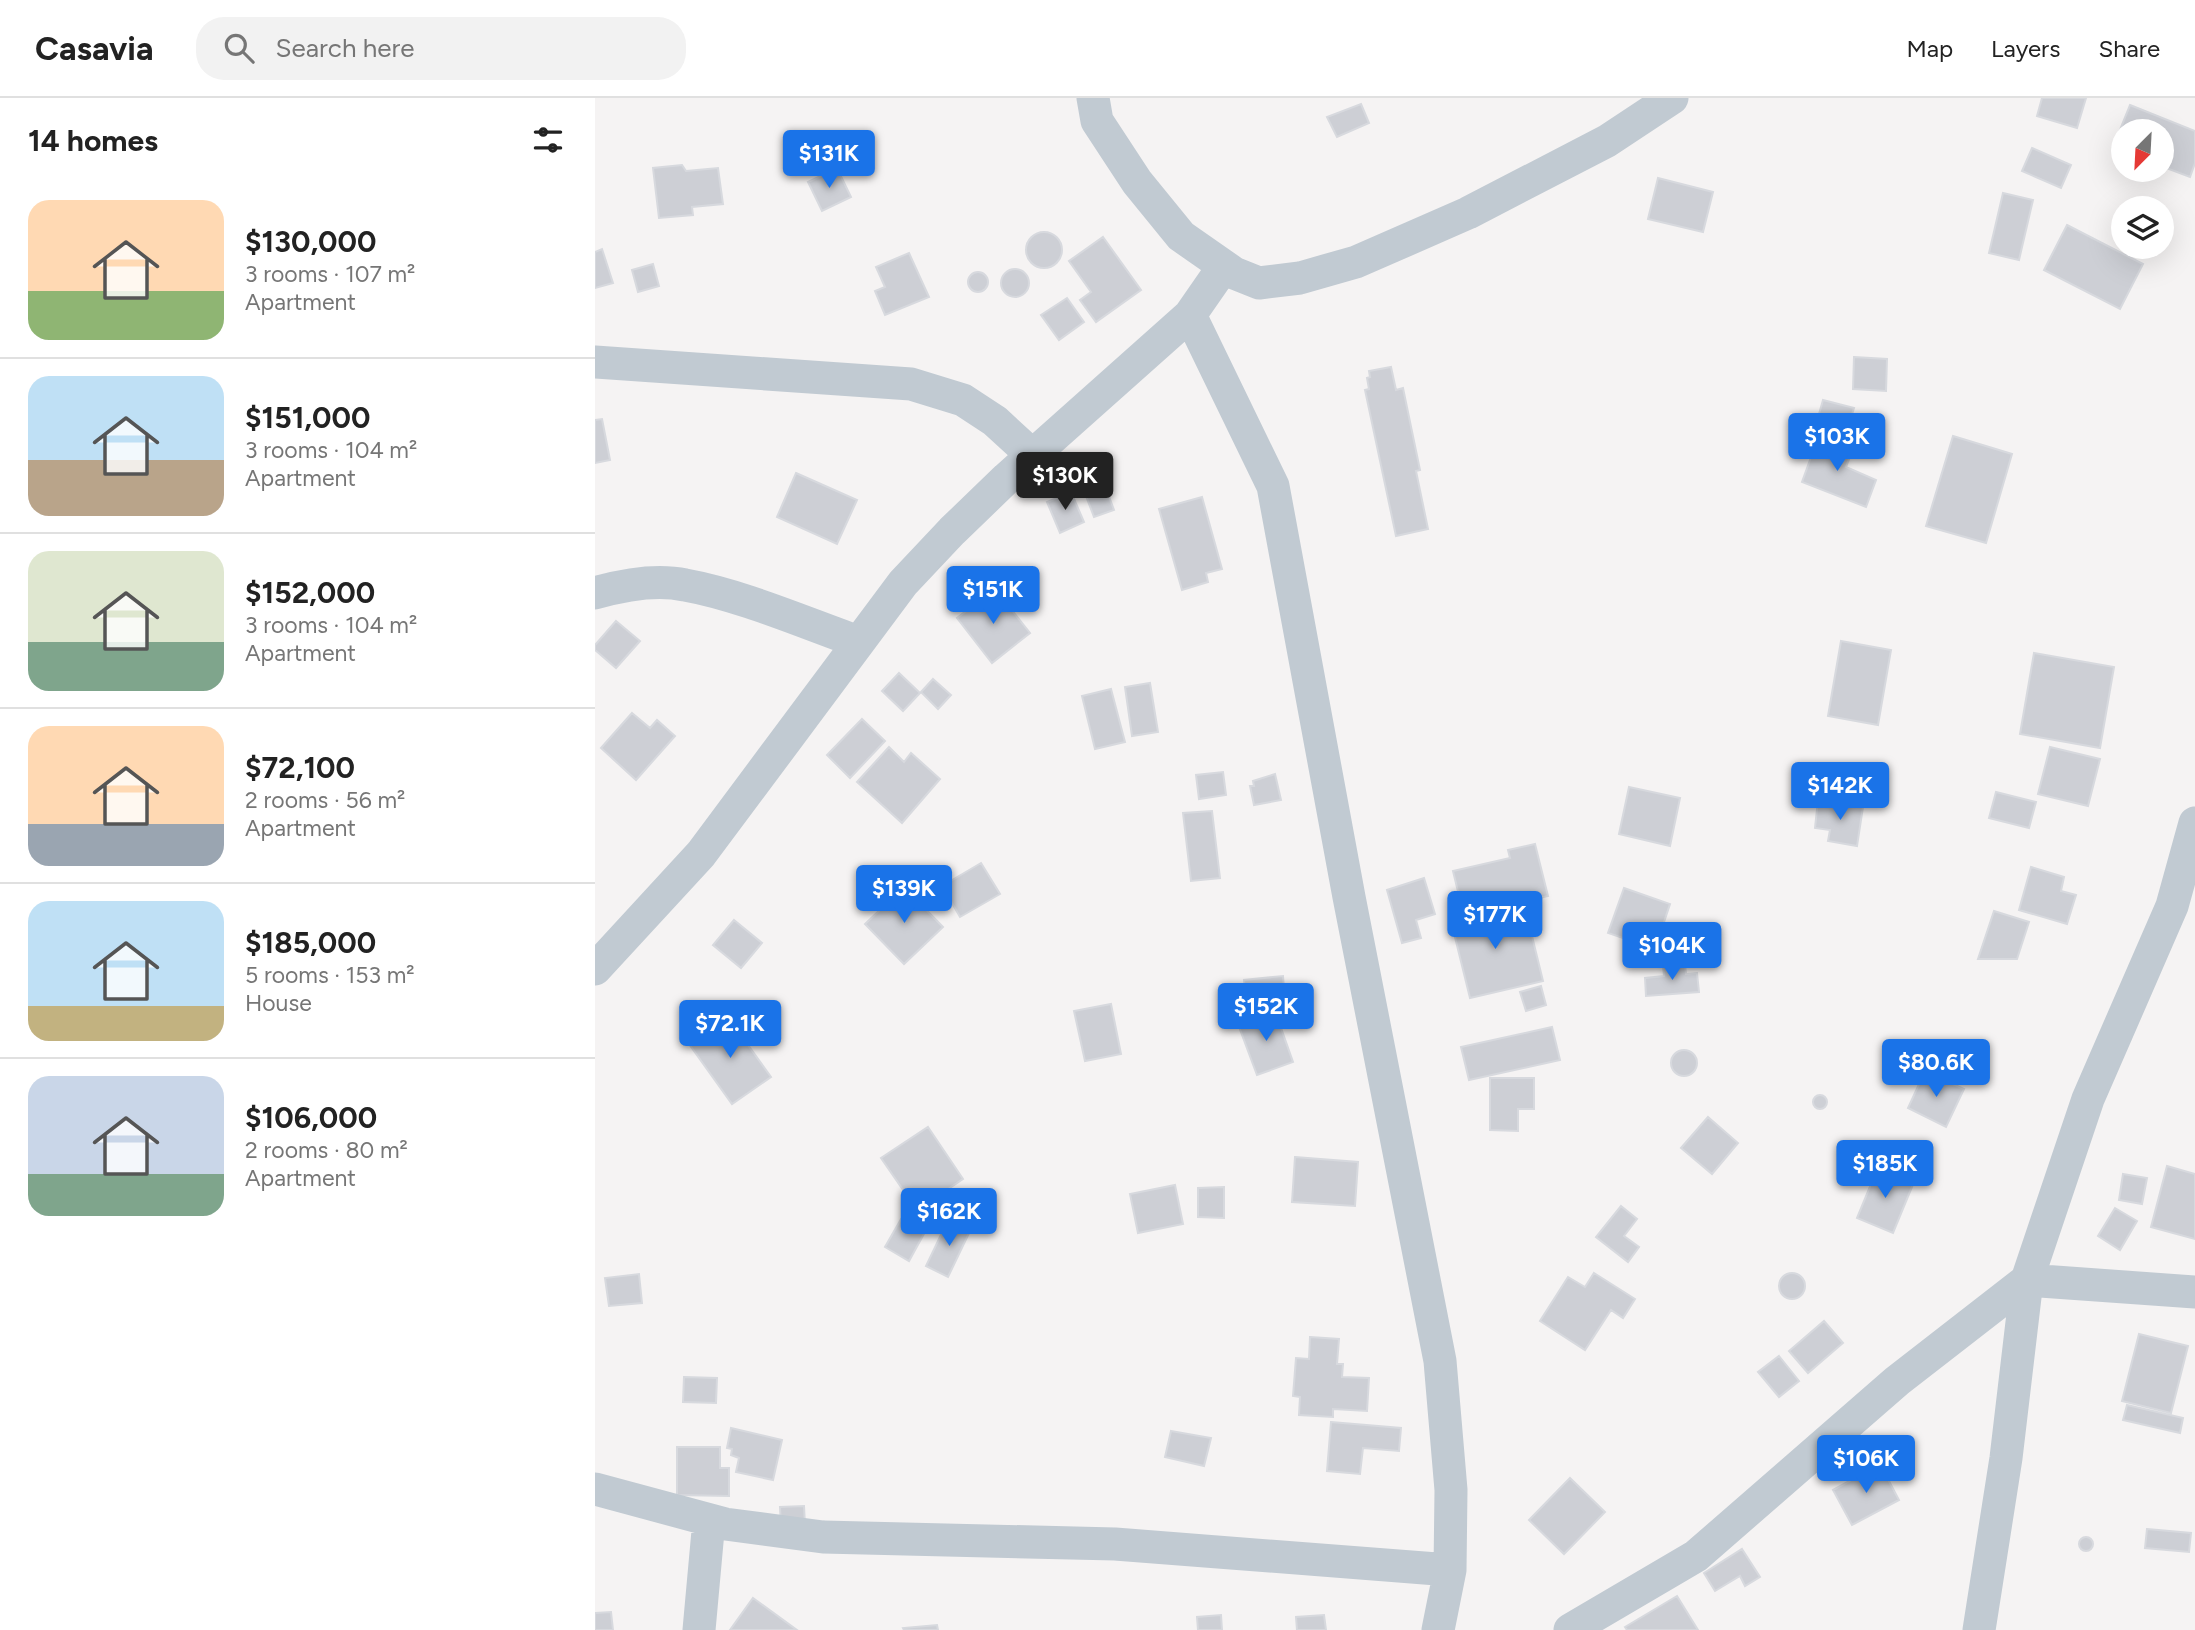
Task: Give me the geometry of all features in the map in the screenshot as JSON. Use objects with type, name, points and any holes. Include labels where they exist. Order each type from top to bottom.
[{"type":"street","points":[[1093,98],[1097,121],[1137,182],[1181,236],[1234,273],[1259,283],[1300,278],[1356,261],[1468,213],[1607,141],[1672,98]]},
{"type":"street","points":[[595,969],[701,854],[903,583],[952,531],[1190,315],[1224,266]]},
{"type":"street","points":[[1190,315],[1273,486],[1354,924],[1440,1361],[1451,1490],[1450,1570],[1438,1630]]},
{"type":"street","points":[[595,362],[911,384],[963,400],[995,421],[1033,456]]},
{"type":"street","points":[[595,593],[643,584],[684,584],[734,598],[859,642]]},
{"type":"street","points":[[1979,1630],[2006,1458],[2027,1280],[2088,1099],[2183,899],[2195,822]]},
{"type":"street","points":[[1570,1630],[1696,1556],[1897,1381],[2027,1280],[2195,1292]]},
{"type":"street","points":[[595,1489],[709,1520],[823,1537],[1115,1544],[1450,1570]]},
{"type":"street","points":[[699,1630],[709,1520]]},
{"type":"building","points":[[2042,98],[2086,98],[2077,128],[2037,116]]},
{"type":"building","points":[[1361,104],[1369,123],[1337,137],[1327,117]]},
{"type":"building","points":[[2130,105],[2165,119],[2124,119]]},
{"type":"building","points":[[2174,123],[2195,131],[2195,163],[2190,177],[2174,171]]},
{"type":"building","points":[[2032,148],[2071,165],[2061,188],[2022,171]]},
{"type":"building","points":[[682,165],[686,171],[718,168],[723,204],[692,207],[693,215],[659,218],[653,168]]},
{"type":"building","points":[[837,168],[851,197],[822,211],[808,182]]},
{"type":"building","points":[[1658,178],[1713,192],[1703,232],[1648,219]]},
{"type":"building","points":[[2003,193],[2033,200],[2019,260],[1989,253]]},
{"type":"building","points":[[2067,225],[2111,248],[2111,259],[2133,259],[2143,264],[2120,309],[2044,270]]},
{"type":"building","points":[[1044,232],[1057,237],[1062,250],[1057,263],[1044,268],[1031,263],[1026,250],[1031,237]]},
{"type":"building","points":[[1103,237],[1141,290],[1096,322],[1080,300],[1091,292],[1069,261]]},
{"type":"building","points":[[602,249],[613,283],[595,288],[595,252]]},
{"type":"building","points":[[909,253],[929,297],[885,315],[875,291],[885,287],[876,267]]},
{"type":"building","points":[[653,264],[659,286],[638,292],[632,270]]},
{"type":"building","points":[[1015,269],[1025,273],[1029,283],[1025,293],[1015,297],[1005,293],[1001,283],[1005,273]]},
{"type":"building","points":[[978,272],[985,275],[988,282],[985,289],[978,292],[971,289],[968,282],[971,275]]},
{"type":"building","points":[[1067,298],[1084,322],[1059,340],[1041,315]]},
{"type":"building","points":[[1854,357],[1887,359],[1886,391],[1853,389]]},
{"type":"building","points":[[1391,367],[1396,390],[1403,388],[1420,470],[1416,471],[1428,529],[1396,536],[1365,390],[1369,389],[1369,371]]},
{"type":"building","points":[[1823,400],[1854,408],[1845,436],[1815,428]]},
{"type":"building","points":[[602,419],[610,460],[595,463],[595,420]]},
{"type":"building","points":[[1819,435],[1853,449],[1846,467],[1876,480],[1866,507],[1802,482]]},
{"type":"building","points":[[1953,436],[2012,454],[1986,543],[1926,526]]},
{"type":"building","points":[[796,473],[857,500],[837,544],[777,517]]},
{"type":"building","points":[[1103,480],[1114,510],[1094,517],[1083,488]]},
{"type":"building","points":[[1071,492],[1084,522],[1060,533],[1047,502]]},
{"type":"building","points":[[1202,497],[1222,569],[1206,573],[1208,582],[1182,590],[1159,509]]},
{"type":"building","points":[[995,589],[1030,633],[992,663],[957,618]]},
{"type":"building","points":[[616,621],[640,641],[616,668],[595,650],[595,645]]},
{"type":"building","points":[[1841,641],[1891,650],[1878,725],[1828,716]]},
{"type":"building","points":[[2034,653],[2114,667],[2100,748],[2020,734]]},
{"type":"building","points":[[899,673],[920,693],[903,711],[882,691]]},
{"type":"building","points":[[933,679],[951,695],[938,709],[921,692]]},
{"type":"building","points":[[1150,683],[1158,732],[1132,736],[1125,687]]},
{"type":"building","points":[[1111,689],[1125,742],[1095,749],[1082,696]]},
{"type":"building","points":[[632,713],[650,728],[657,720],[675,736],[636,780],[601,748]]},
{"type":"building","points":[[862,719],[885,741],[850,778],[827,755]]},
{"type":"building","points":[[889,747],[904,762],[911,753],[940,779],[902,823],[857,782]]},
{"type":"building","points":[[2050,747],[2100,759],[2088,806],[2038,794]]},
{"type":"building","points":[[1223,772],[1226,795],[1199,799],[1196,775]]},
{"type":"building","points":[[1275,774],[1281,800],[1254,805],[1250,786],[1254,786],[1253,781]]},
{"type":"building","points":[[1629,787],[1680,798],[1670,846],[1619,834]]},
{"type":"building","points":[[1996,792],[2036,802],[2029,828],[1989,818]]},
{"type":"building","points":[[1818,800],[1863,807],[1857,846],[1828,841],[1830,830],[1815,828]]},
{"type":"building","points":[[1212,811],[1220,878],[1191,881],[1183,813]]},
{"type":"building","points":[[1535,844],[1548,896],[1517,903],[1514,892],[1461,904],[1453,871],[1510,858],[1508,850]]},
{"type":"building","points":[[981,863],[1000,894],[960,917],[942,886]]},
{"type":"building","points":[[2031,867],[2064,877],[2061,891],[2076,895],[2067,924],[2019,910]]},
{"type":"building","points":[[1424,878],[1435,914],[1416,920],[1421,938],[1402,943],[1387,890]]},
{"type":"building","points":[[904,887],[943,927],[904,964],[865,924]]},
{"type":"building","points":[[1624,888],[1670,904],[1655,949],[1608,933]]},
{"type":"building","points":[[1515,903],[1522,935],[1531,932],[1543,981],[1470,998],[1450,917]]},
{"type":"building","points":[[1994,911],[2029,922],[2017,959],[1978,959]]},
{"type":"building","points":[[734,920],[762,943],[741,968],[713,945]]},
{"type":"building","points":[[1685,964],[1686,974],[1697,973],[1699,992],[1646,996],[1645,978],[1664,976],[1663,966]]},
{"type":"building","points":[[1283,976],[1285,1002],[1247,1005],[1244,980]]},
{"type":"building","points":[[1541,986],[1546,1005],[1526,1011],[1520,992]]},
{"type":"building","points":[[1111,1004],[1121,1054],[1085,1061],[1074,1011]]},
{"type":"building","points":[[1275,1011],[1293,1062],[1257,1075],[1238,1024]]},
{"type":"building","points":[[728,1017],[771,1077],[732,1104],[689,1044]]},
{"type":"building","points":[[1552,1027],[1560,1060],[1469,1080],[1461,1047]]},
{"type":"building","points":[[1684,1050],[1693,1054],[1697,1063],[1693,1072],[1684,1076],[1675,1072],[1671,1063],[1675,1054]]},
{"type":"building","points":[[1925,1071],[1964,1089],[1946,1127],[1908,1108]]},
{"type":"building","points":[[1490,1078],[1534,1078],[1534,1109],[1518,1109],[1518,1131],[1490,1130]]},
{"type":"building","points":[[1820,1095],[1825,1097],[1825,1107],[1820,1109],[1815,1107],[1813,1102],[1815,1097]]},
{"type":"building","points":[[1708,1117],[1738,1143],[1712,1174],[1681,1148]]},
{"type":"building","points":[[928,1127],[963,1179],[917,1210],[881,1158]]},
{"type":"building","points":[[1295,1157],[1358,1162],[1355,1206],[1292,1202]]},
{"type":"building","points":[[2167,1166],[2195,1174],[2195,1239],[2151,1227]]},
{"type":"building","points":[[1878,1167],[1914,1182],[1893,1233],[1857,1218]]},
{"type":"building","points":[[2123,1174],[2147,1178],[2142,1204],[2119,1200]]},
{"type":"building","points":[[1175,1185],[1183,1224],[1138,1233],[1130,1194]]},
{"type":"building","points":[[1224,1187],[1224,1218],[1198,1217],[1198,1188]]},
{"type":"building","points":[[1621,1206],[1637,1219],[1624,1236],[1639,1247],[1628,1262],[1596,1237]]},
{"type":"building","points":[[2115,1208],[2137,1221],[2120,1250],[2098,1236]]},
{"type":"building","points":[[949,1218],[971,1229],[948,1277],[926,1266]]},
{"type":"building","points":[[901,1219],[925,1232],[909,1261],[885,1247]]},
{"type":"building","points":[[1594,1273],[1635,1299],[1623,1318],[1611,1310],[1585,1350],[1540,1321],[1568,1277],[1585,1287]]},
{"type":"building","points":[[1792,1273],[1802,1276],[1805,1286],[1802,1296],[1792,1299],[1782,1296],[1779,1286],[1782,1276]]},
{"type":"building","points":[[639,1274],[642,1303],[609,1306],[605,1278]]},
{"type":"building","points":[[1824,1321],[1843,1343],[1808,1373],[1789,1351]]},
{"type":"building","points":[[2139,1334],[2188,1346],[2171,1413],[2122,1401]]},
{"type":"building","points":[[1310,1337],[1339,1339],[1337,1364],[1343,1364],[1342,1377],[1369,1378],[1367,1411],[1333,1409],[1333,1417],[1299,1415],[1300,1397],[1293,1396],[1296,1358],[1309,1359]]},
{"type":"building","points":[[1779,1356],[1799,1381],[1779,1397],[1758,1372]]},
{"type":"building","points":[[684,1377],[717,1378],[716,1403],[683,1402]]},
{"type":"building","points":[[2127,1405],[2183,1418],[2180,1433],[2123,1420]]},
{"type":"building","points":[[1331,1422],[1401,1428],[1399,1451],[1363,1448],[1360,1474],[1327,1471]]},
{"type":"building","points":[[731,1428],[782,1440],[773,1480],[736,1472],[739,1458],[731,1455],[732,1449],[727,1448]]},
{"type":"building","points":[[1171,1431],[1211,1438],[1204,1466],[1165,1457]]},
{"type":"building","points":[[677,1447],[720,1447],[720,1468],[729,1468],[729,1496],[677,1495]]},
{"type":"building","points":[[1880,1464],[1899,1500],[1852,1525],[1833,1490]]},
{"type":"building","points":[[1570,1478],[1605,1512],[1564,1554],[1529,1520]]},
{"type":"building","points":[[804,1506],[805,1525],[781,1526],[780,1507]]},
{"type":"building","points":[[2147,1529],[2191,1533],[2189,1552],[2145,1548]]},
{"type":"building","points":[[2086,1537],[2091,1539],[2091,1549],[2086,1551],[2081,1549],[2079,1544],[2081,1539]]},
{"type":"building","points":[[1742,1549],[1760,1577],[1745,1586],[1740,1576],[1715,1591],[1704,1573]]},
{"type":"building","points":[[1677,1596],[1698,1630],[1627,1630],[1625,1627]]},
{"type":"building","points":[[753,1598],[797,1630],[730,1630]]},
{"type":"building","points":[[611,1612],[613,1630],[595,1630],[595,1613]]},
{"type":"building","points":[[1221,1615],[1222,1630],[1198,1630],[1197,1617]]},
{"type":"building","points":[[1324,1615],[1326,1630],[1297,1630],[1296,1617]]},
{"type":"building","points":[[937,1625],[938,1630],[903,1628]]}]
